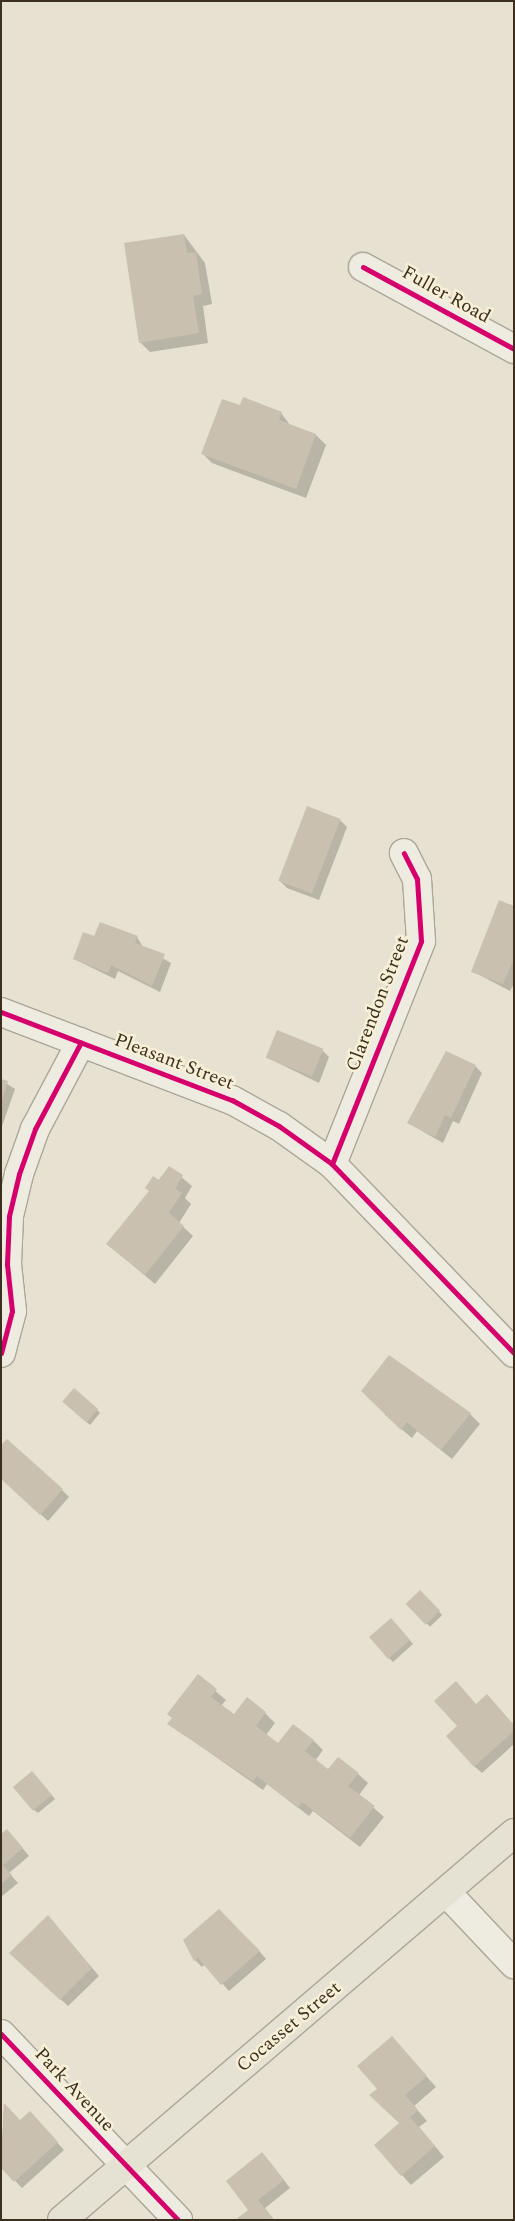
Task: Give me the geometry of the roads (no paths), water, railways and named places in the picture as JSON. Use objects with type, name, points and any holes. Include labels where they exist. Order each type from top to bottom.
[{"type":"main road","name":"Cocasset Street","points":[[62,2220],[447,1893],[514,1833]]},
{"type":"street","name":"Fuller Road","points":[[363,267],[514,349]]},
{"type":"street","name":"Clarendon Street","points":[[332,1164],[420,942],[417,879],[404,853]]},
{"type":"street","name":"Pleasant Street","points":[[1,1012],[232,1100],[332,1164],[514,1353]]},
{"type":"street","points":[[1,1353],[12,1311],[6,1264],[9,1216],[19,1174],[35,1130],[81,1042]]},
{"type":"street","points":[[447,1893],[514,1964]]},
{"type":"street","name":"Park Avenue","points":[[1,2034],[178,2220]]}]
